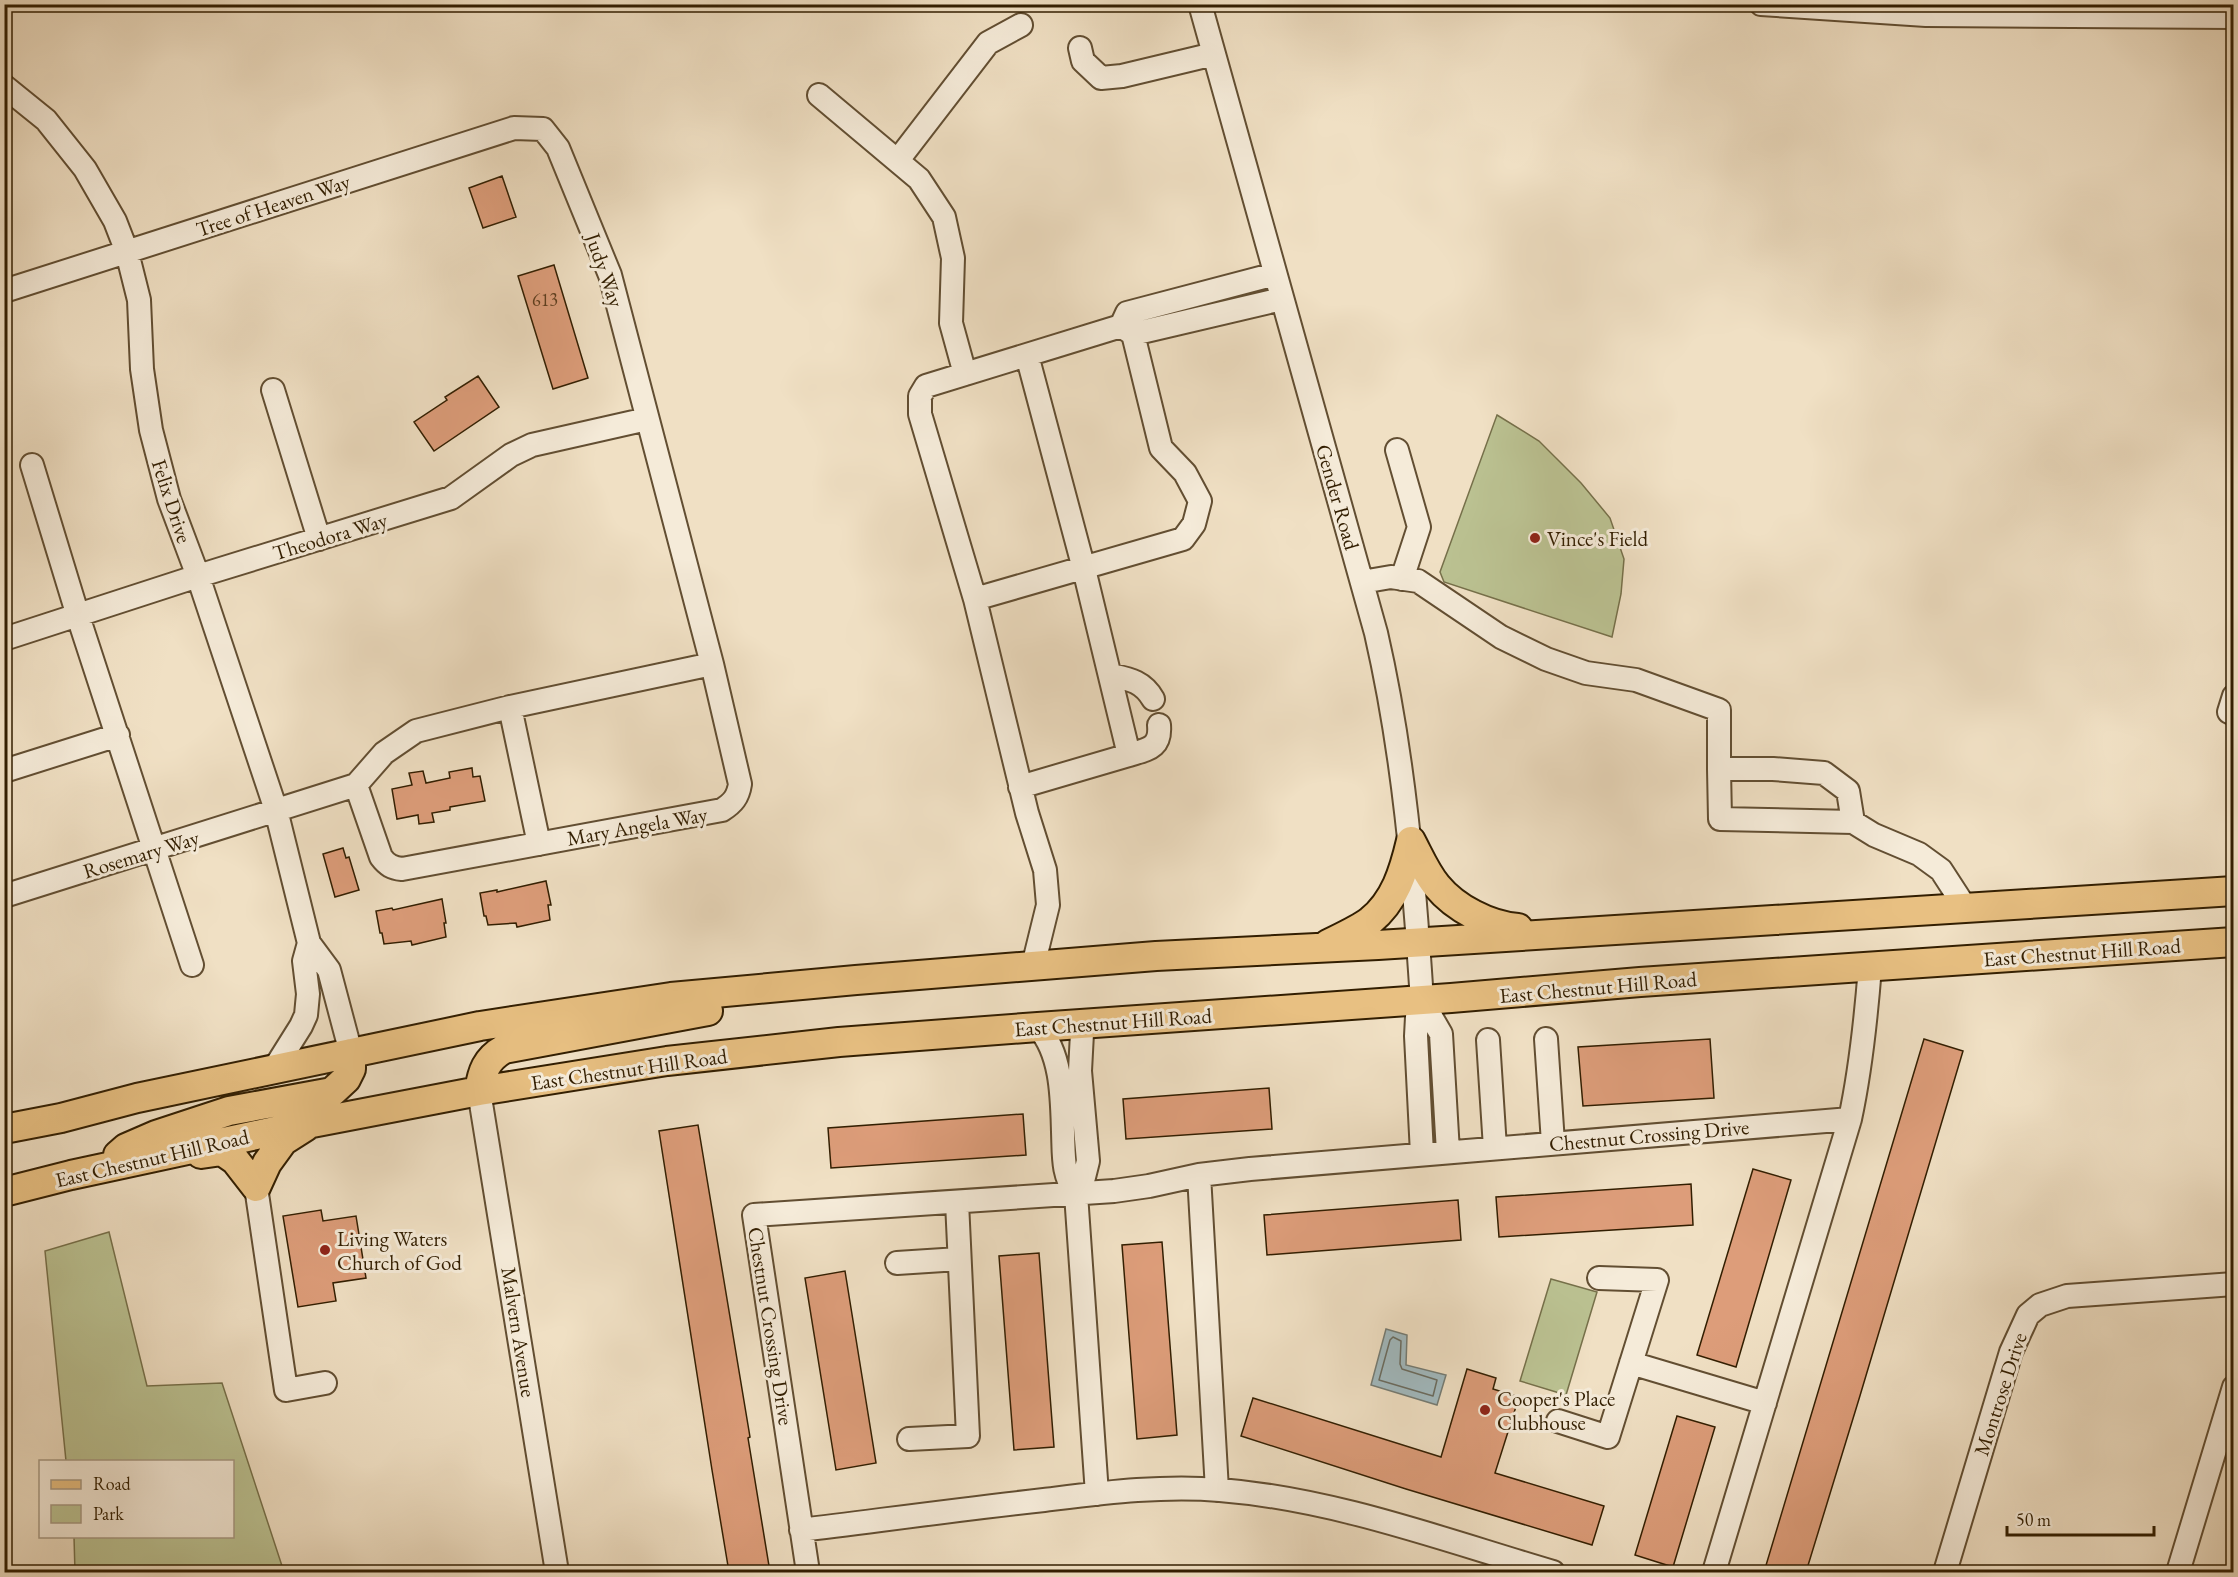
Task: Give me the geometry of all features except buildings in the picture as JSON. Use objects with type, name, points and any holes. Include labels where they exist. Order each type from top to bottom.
[{"type":"main road","points":[[1411,841],[1436,885],[1448,898],[1478,917],[1509,927],[1565,932]]},
{"type":"main road","points":[[1323,947],[1370,921],[1386,904],[1403,873],[1411,841]]},
{"type":"main road","points":[[4,1129],[480,1026],[671,997],[1156,956],[2234,891]]},
{"type":"main road","name":"East Chestnut Hill Road","points":[[4,1192],[312,1123],[479,1091],[667,1061],[838,1042],[1086,1023],[1422,1000],[1640,982],[2234,942]]},
{"type":"main road","points":[[479,1091],[481,1076],[487,1064],[492,1056],[504,1049],[742,1004],[791,986]]},
{"type":"main road","points":[[103,1168],[126,1148],[203,1119],[229,1111],[332,1092],[346,1079],[351,1069],[351,1053]]},
{"type":"main road","points":[[103,1168],[141,1167],[222,1151],[235,1160],[256,1187],[267,1163],[283,1141],[312,1123]]},
{"type":"street","name":"Gender Road","points":[[1200,4],[1382,656],[1396,725],[1411,841],[1422,1000]]},
{"type":"street","points":[[1761,4],[1916,15],[2042,11],[2234,17]]},
{"type":"street","points":[[898,160],[988,43],[1021,25]]},
{"type":"street","points":[[1080,48],[1083,61],[1101,78],[1122,76],[1214,54]]},
{"type":"street","name":"Felix Drive","points":[[4,86],[46,120],[85,169],[115,221],[127,252],[138,300],[142,369],[151,430],[170,499],[276,810],[309,943],[329,970],[351,1053]]},
{"type":"street","points":[[819,95],[919,179],[944,217],[953,258],[951,323],[965,374]]},
{"type":"street","name":"Tree of Heaven Way","points":[[4,291],[514,128],[543,129]]},
{"type":"street","name":"Judy Way","points":[[543,129],[558,148],[610,275],[647,419]]},
{"type":"street","points":[[975,599],[1183,539],[1194,524],[1200,501],[1185,473],[1161,448],[1127,330],[1127,313],[1275,274]]},
{"type":"street","points":[[1033,966],[1048,905],[1045,870],[1020,787],[975,599],[920,414],[920,396],[926,386],[1027,355],[1127,330],[1282,299]]},
{"type":"street","points":[[1027,355],[1084,569],[1129,755]]},
{"type":"street","points":[[273,390],[319,539]]},
{"type":"street","name":"Theodora Way","points":[[4,639],[451,498],[511,455],[532,445],[647,419]]},
{"type":"street","name":"Mary Angela Way","points":[[356,784],[381,857],[387,865],[394,868],[722,810],[732,803],[738,795],[740,784],[712,664],[647,419]]},
{"type":"street","points":[[1397,450],[1419,527],[1402,579]]},
{"type":"street","points":[[32,465],[78,616],[192,965]]},
{"type":"street","points":[[1362,582],[1391,577],[1418,581],[1501,637],[1546,658],[1586,673],[1636,680],[1719,710],[1720,819],[1853,822],[1874,835],[1919,854],[1941,870],[1965,907]]},
{"type":"street","points":[[276,810],[356,784],[384,753],[416,731],[510,707],[712,664]]},
{"type":"street","points":[[1110,675],[1140,684],[1148,690],[1153,699]]},
{"type":"street","points":[[510,707],[539,844]]},
{"type":"street","points":[[1020,787],[1151,748],[1157,742],[1160,734],[1159,725]]},
{"type":"street","points":[[4,771],[118,735]]},
{"type":"street","points":[[1719,769],[1773,769],[1824,773],[1848,791],[1853,822]]},
{"type":"street","name":"Rosemary Way","points":[[4,896],[276,810]]},
{"type":"street","name":"Felix Drive","points":[[274,1070],[306,1015],[308,994],[304,961],[309,943]]},
{"type":"street","points":[[1714,1572],[1850,1119],[1859,1078],[1870,967]]},
{"type":"street","points":[[1422,1000],[1441,1034],[1448,1152]]},
{"type":"street","points":[[1422,1000],[1417,1017],[1416,1036],[1422,1154]]},
{"type":"street","points":[[1086,1023],[1082,1033],[1080,1071],[1088,1161],[1076,1194],[1097,1494]]},
{"type":"street","points":[[1038,1027],[1046,1035],[1057,1063],[1063,1118],[1064,1165],[1067,1182],[1076,1194]]},
{"type":"street","points":[[1546,1039],[1553,1143]]},
{"type":"street","points":[[1488,1040],[1495,1148]]},
{"type":"street","name":"Malvern Avenue","points":[[479,1091],[557,1572]]},
{"type":"street","name":"Chestnut Crossing Drive","points":[[808,1572],[754,1215],[1076,1194],[1149,1186],[1199,1174],[1850,1119]]},
{"type":"street","points":[[1199,1174],[1217,1490]]},
{"type":"street","points":[[256,1187],[285,1390],[325,1383]]},
{"type":"street","points":[[909,1439],[968,1436],[957,1202]]},
{"type":"street","points":[[897,1263],[959,1259]]},
{"type":"street","points":[[1558,1421],[1608,1437],[1657,1280],[1599,1278]]},
{"type":"street","name":"Montrose Drive","points":[[1945,1572],[2011,1352],[2028,1315],[2040,1305],[2067,1296],[2234,1284]]},
{"type":"street","points":[[1631,1363],[1765,1403]]},
{"type":"street","points":[[2178,1572],[2234,1387]]},
{"type":"street","points":[[801,1530],[1097,1494],[1155,1489],[1217,1490],[1254,1494],[1333,1509],[1553,1572]]},
{"type":"green space","name":"Vince's Field","points":[[1497,415],[1539,441],[1581,483],[1610,518],[1624,559],[1621,594],[1612,637],[1444,582],[1440,572]]},
{"type":"green space","points":[[109,1232],[147,1386],[222,1383],[284,1572],[75,1572],[74,1538],[234,1538],[234,1460],[66,1460],[45,1251]]},
{"type":"green space","points":[[1551,1279],[1597,1292],[1566,1395],[1520,1381]]},
{"type":"water","points":[[1386,1329],[1407,1335],[1406,1365],[1446,1375],[1437,1405],[1371,1385]]},
{"type":"place","name":"Vince's Field","points":[[1535,538]]},
{"type":"place","name":"Living Waters Church of God","points":[[325,1250]]},
{"type":"place","name":"Cooper's Place Clubhouse","points":[[1485,1410]]}]
